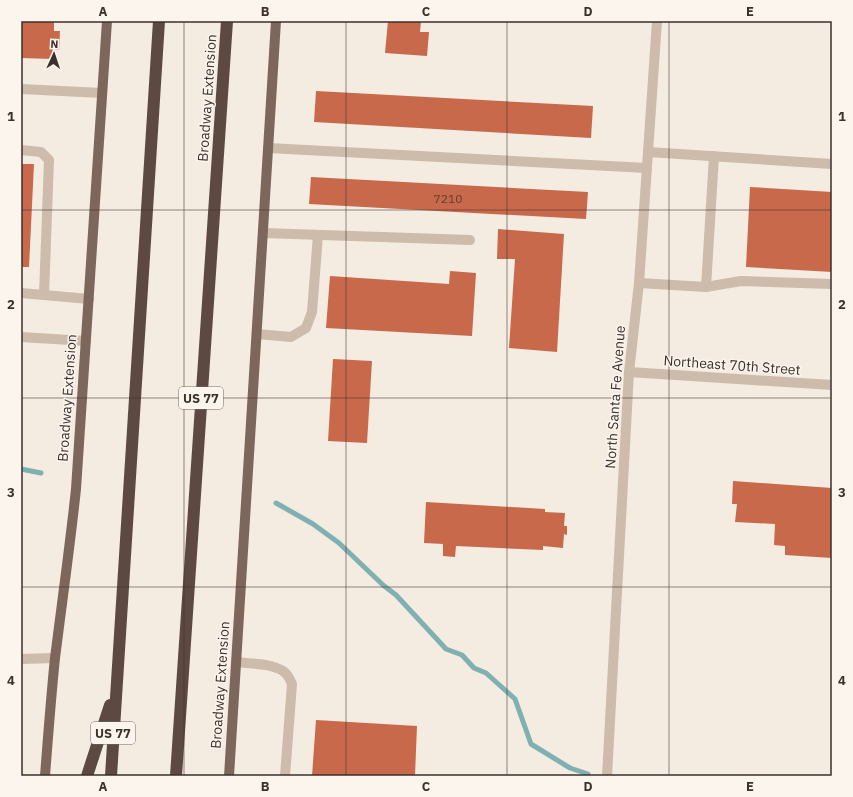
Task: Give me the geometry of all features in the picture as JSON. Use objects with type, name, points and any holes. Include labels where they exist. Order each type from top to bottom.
[{"type":"highway","name":"US 77","points":[[111,776],[159,21]]},
{"type":"highway","name":"Broadway Extension","points":[[176,776],[227,21]]},
{"type":"highway","points":[[87,776],[116,689]]},
{"type":"main road","name":"Broadway Extension","points":[[45,776],[48,726],[55,658],[70,550],[76,489],[107,21]]},
{"type":"main road","name":"Broadway Extension","points":[[229,776],[276,21]]},
{"type":"street","name":"North Santa Fe Avenue","points":[[607,776],[630,372],[639,283],[657,21]]},
{"type":"street","points":[[21,89],[102,93]]},
{"type":"street","points":[[268,148],[647,168]]},
{"type":"street","points":[[21,150],[41,152],[50,160],[44,295]]},
{"type":"street","points":[[648,152],[832,164]]},
{"type":"street","points":[[706,287],[714,156]]},
{"type":"street","points":[[263,233],[470,240]]},
{"type":"street","points":[[256,334],[291,337],[306,328],[312,312],[318,235]]},
{"type":"street","points":[[639,283],[706,287],[741,281],[832,284]]},
{"type":"street","points":[[21,293],[89,299]]},
{"type":"street","points":[[21,337],[86,341]]},
{"type":"street","name":"Northeast 70th Street","points":[[630,372],[832,385]]},
{"type":"street","points":[[21,659],[55,658]]},
{"type":"street","points":[[236,662],[270,666],[284,671],[289,676],[292,684],[285,776]]},
{"type":"building","points":[[21,21],[54,21],[54,31],[60,31],[59,50],[53,50],[52,59],[21,58]]},
{"type":"building","points":[[388,21],[421,21],[420,32],[429,32],[427,56],[385,53]]},
{"type":"building","points":[[316,91],[593,106],[591,138],[314,122]]},
{"type":"building","points":[[21,164],[34,164],[29,267],[21,267]]},
{"type":"building","points":[[311,177],[588,192],[586,219],[309,204]]},
{"type":"building","points":[[750,187],[832,192],[832,272],[746,267]]},
{"type":"building","points":[[498,229],[564,234],[557,352],[509,348],[515,259],[497,259]]},
{"type":"building","points":[[450,271],[476,273],[472,336],[326,328],[330,276],[449,284]]},
{"type":"building","points":[[333,359],[372,361],[367,443],[328,441]]},
{"type":"building","points":[[733,481],[832,488],[832,558],[785,555],[785,546],[774,545],[775,524],[735,522],[737,504],[732,504]]},
{"type":"building","points":[[426,502],[545,509],[545,512],[565,513],[564,526],[567,526],[567,535],[564,534],[563,548],[543,546],[543,550],[456,546],[455,557],[443,556],[443,544],[424,543]]},
{"type":"building","points":[[316,720],[417,726],[415,776],[312,776]]},
{"type":"waterway","points":[[21,469],[41,473]]},
{"type":"waterway","points":[[276,503],[313,524],[339,543],[383,585],[396,595],[446,649],[462,655],[474,668],[486,673],[515,699],[531,744],[570,768],[588,774]]}]
